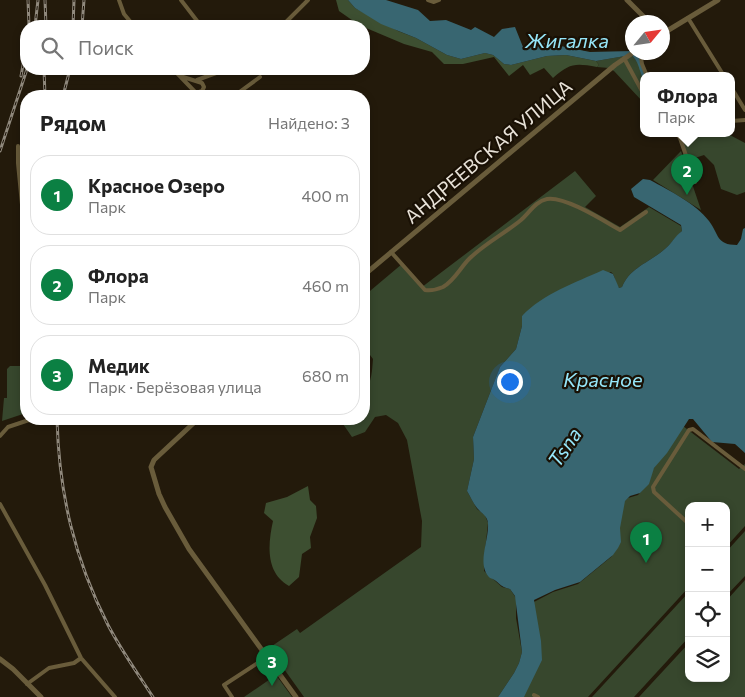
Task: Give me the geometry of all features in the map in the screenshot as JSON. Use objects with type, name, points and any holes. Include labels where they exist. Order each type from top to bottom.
[{"type":"street","points":[[119,0],[124,14],[129,20]]},
{"type":"street","points":[[182,0],[197,20]]},
{"type":"street","points":[[288,20],[308,0]]},
{"type":"street","points":[[428,0],[434,2],[439,0]]},
{"type":"street","points":[[627,0],[642,15]]},
{"type":"street","points":[[670,29],[718,0]]},
{"type":"street","points":[[688,18],[722,72]]},
{"type":"street","name":"АНДРЕЕВСКАЯ УЛИЦА","points":[[370,270],[625,59]]},
{"type":"street","points":[[631,60],[640,85]]},
{"type":"street","points":[[641,60],[645,72]]},
{"type":"street","points":[[197,80],[210,75]]},
{"type":"street","points":[[180,76],[202,83],[204,87],[202,90]]},
{"type":"street","points":[[180,76],[193,90]]},
{"type":"street","points":[[242,90],[260,77]]},
{"type":"street","points":[[735,94],[745,110]]},
{"type":"street","points":[[679,137],[695,182]]},
{"type":"street","points":[[18,146],[20,184]]},
{"type":"street","points":[[391,252],[425,290],[433,291],[444,286],[457,275],[470,258],[521,220],[540,202],[548,199],[582,209],[620,230],[646,212]]},
{"type":"street","points":[[1,435],[8,427],[20,423]]},
{"type":"street","points":[[192,425],[154,460],[151,467],[153,475],[169,515],[203,570],[296,697]]},
{"type":"street","points":[[685,520],[654,492],[653,487],[689,430],[693,429],[745,469]]},
{"type":"street","points":[[0,504],[81,658],[115,697]]},
{"type":"street","points":[[232,697],[224,685],[267,657]]},
{"type":"street","points":[[27,684],[49,668],[74,662],[81,658]]},
{"type":"street","points":[[0,659],[13,669],[41,697]]},
{"type":"green space","points":[[336,0],[348,0],[355,8],[398,31],[416,38],[447,55],[461,59],[485,53],[493,55],[504,64],[511,65],[547,56],[566,55],[596,61],[599,65],[597,67],[573,65],[564,69],[553,78],[544,68],[530,75],[523,65],[509,76],[494,57],[463,64],[444,64],[432,52],[404,44],[370,30],[370,20],[352,20],[339,11]]},
{"type":"green space","points":[[625,56],[625,60],[636,60],[641,72],[640,99],[614,71],[609,68],[597,67],[599,65],[596,61]]},
{"type":"green space","points":[[677,137],[734,137],[745,143],[745,192],[737,195],[721,189],[714,165],[704,155],[689,160]]},
{"type":"green space","points":[[681,151],[701,210],[653,180]]},
{"type":"green space","points":[[575,171],[596,196],[585,207],[620,227],[649,207],[681,226],[682,231],[666,248],[630,274],[622,287],[619,288],[616,284],[614,275],[611,272],[522,316],[522,326],[516,349],[500,367],[473,437],[474,459],[467,491],[477,509],[485,515],[488,523],[484,571],[502,587],[510,589],[516,598],[516,618],[522,652],[514,673],[498,697],[304,697],[269,648],[297,629],[300,633],[421,547],[422,521],[407,440],[398,423],[386,415],[375,417],[370,424],[370,380],[373,359],[370,355],[370,291],[402,264],[422,287]]},
{"type":"green space","points":[[10,366],[20,366],[20,415],[2,421],[4,398],[7,398],[7,369]]},
{"type":"green space","points":[[344,425],[370,425],[365,432],[352,437]]},
{"type":"green space","points":[[683,426],[739,469],[745,464],[745,526],[730,543],[730,502],[685,502],[685,591],[588,697],[523,697],[532,603],[553,592],[578,584],[611,557],[616,550],[622,503],[628,498],[638,495],[646,486],[649,475]]},
{"type":"green space","points":[[308,486],[310,500],[316,506],[317,518],[310,537],[311,548],[302,554],[299,577],[289,586],[281,580],[272,565],[270,539],[273,521],[264,513],[266,503],[287,497]]},
{"type":"green space","points":[[745,531],[745,576],[730,592],[730,548]]},
{"type":"green space","points":[[745,580],[745,697],[639,697],[685,647],[685,682],[730,682],[730,597]]},
{"type":"green space","points":[[685,596],[685,641],[634,697],[592,697]]},
{"type":"green space","points":[[276,675],[292,697],[244,697]]},
{"type":"water","points":[[348,0],[386,0],[418,10],[430,21],[446,20],[471,30],[475,27],[494,37],[502,29],[515,27],[523,47],[546,43],[590,52],[625,51],[625,56],[596,61],[566,55],[547,56],[511,65],[504,64],[493,55],[485,53],[461,59],[447,55],[416,38],[381,24],[355,8]]},
{"type":"water","points":[[635,60],[640,60],[644,72],[640,72]]},
{"type":"water","name":"Красное","points":[[643,179],[650,180],[697,209],[709,221],[719,238],[725,243],[737,245],[745,228],[745,453],[735,444],[712,442],[693,419],[689,419],[667,453],[654,468],[649,484],[640,493],[630,496],[625,501],[620,528],[621,542],[613,555],[580,582],[555,590],[534,600],[541,641],[542,660],[524,697],[498,697],[514,673],[522,652],[515,596],[510,589],[503,587],[490,578],[484,566],[483,560],[488,521],[467,491],[474,459],[473,437],[500,367],[516,349],[522,326],[522,316],[550,295],[603,270],[613,274],[619,288],[622,287],[630,274],[660,253],[682,231],[681,225],[634,197],[631,189]]},
{"type":"railway","points":[[28,0],[29,20]]},
{"type":"railway","points":[[36,20],[38,0]]},
{"type":"railway","points":[[45,0],[46,20]]},
{"type":"railway","points":[[73,20],[74,0]]},
{"type":"railway","points":[[82,20],[84,0]]},
{"type":"railway","points":[[20,90],[25,75]]},
{"type":"railway","points":[[44,75],[45,90]]},
{"type":"railway","points":[[65,90],[68,75]]},
{"type":"railway","points":[[0,151],[20,90]]},
{"type":"railway","points":[[57,425],[65,499],[77,550],[96,600],[108,625],[153,697]]},
{"type":"place","name":"Флора","points":[[687,195]]},
{"type":"place","name":"Красное Озеро","points":[[646,563]]},
{"type":"place","name":"Медик","points":[[272,686]]},
{"type":"water label","name":"Жигалка","points":[[567,40]]},
{"type":"water label","name":"Tsna","points":[[564,447]]}]
